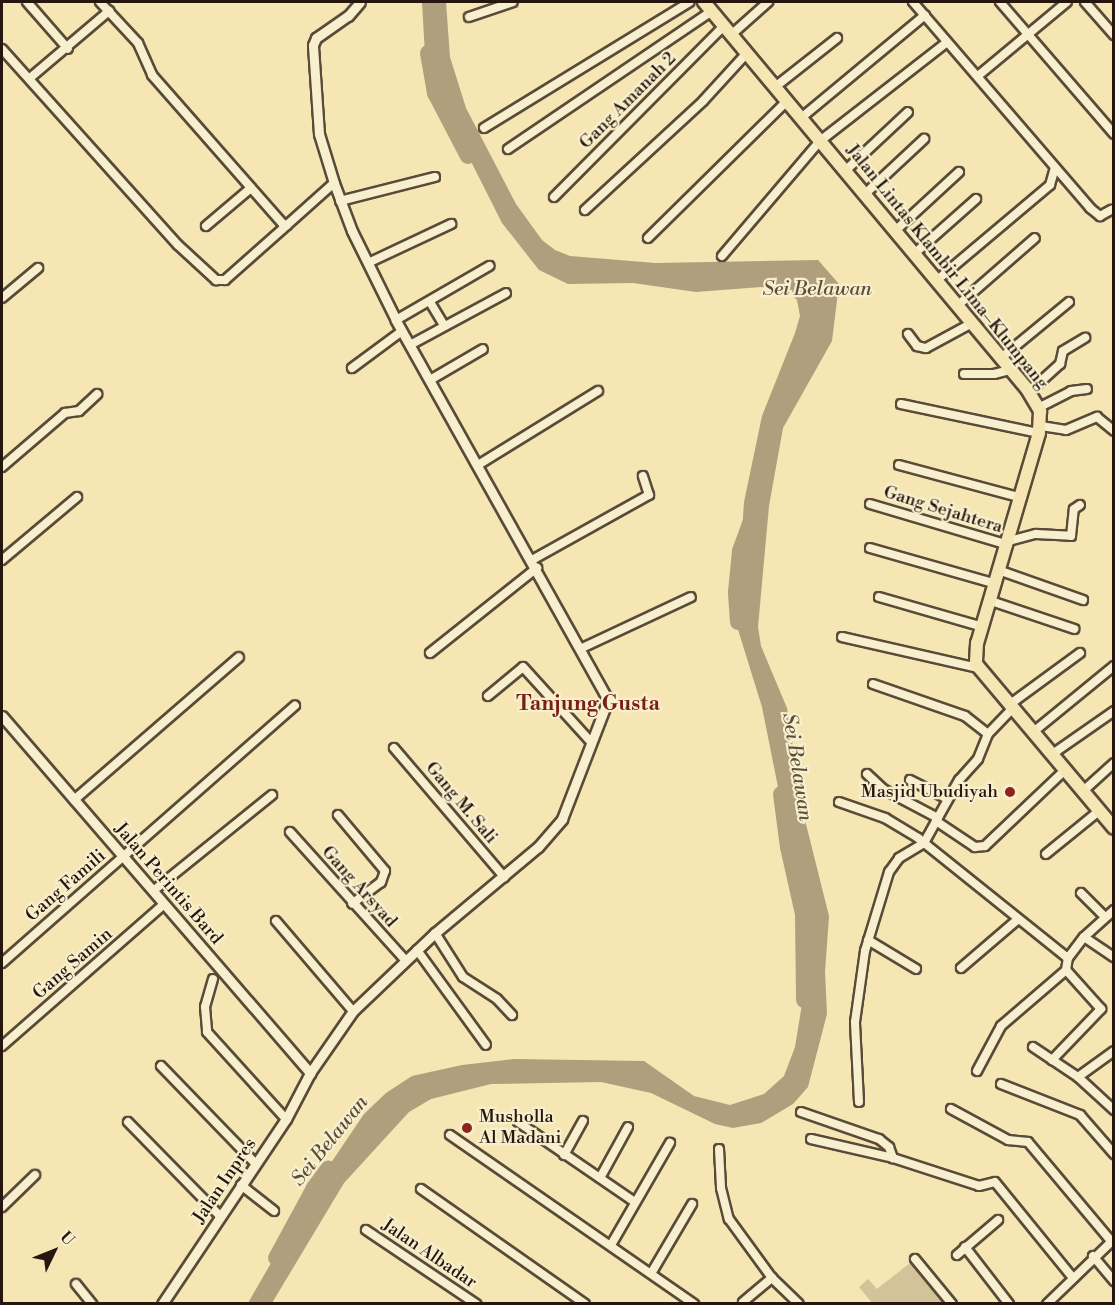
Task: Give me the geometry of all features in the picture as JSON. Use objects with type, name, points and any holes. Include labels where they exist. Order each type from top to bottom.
[{"type":"main road","name":"Jalan Lintas Klambir Lima–Klumpang","points":[[708,6],[1029,392],[1038,408],[1040,429],[1001,571],[977,643],[978,668]]},
{"type":"main road","points":[[978,668],[1113,828]]},
{"type":"street","points":[[27,2],[68,49]]},
{"type":"street","points":[[100,2],[138,43],[152,75],[251,188],[287,225]]},
{"type":"street","points":[[347,2],[357,5]]},
{"type":"street","points":[[469,17],[513,2]]},
{"type":"street","points":[[483,128],[690,2]]},
{"type":"street","name":"Gang Amanah 2","points":[[554,198],[728,30],[768,2]]},
{"type":"street","points":[[913,2],[979,75],[1095,213],[1104,216],[1111,210]]},
{"type":"street","points":[[1000,2],[1113,134]]},
{"type":"street","points":[[979,75],[1067,2]]},
{"type":"street","points":[[1085,2],[1113,35]]},
{"type":"street","name":"Jalan Inpres","points":[[162,1304],[219,1215],[286,1119],[310,1073],[353,1011],[435,933],[504,877],[562,819],[608,700],[582,648],[396,320],[340,201],[319,134],[313,45],[321,33],[357,5]]},
{"type":"street","points":[[508,149],[708,6]]},
{"type":"street","points":[[30,78],[68,49],[109,11]]},
{"type":"street","points":[[801,118],[925,15]]},
{"type":"street","points":[[775,87],[837,38]]},
{"type":"street","points":[[722,256],[820,141],[947,42]]},
{"type":"street","points":[[2,49],[178,245],[216,280],[225,280],[334,183]]},
{"type":"street","points":[[585,210],[703,100],[747,53]]},
{"type":"street","points":[[648,238],[787,101]]},
{"type":"street","points":[[845,171],[908,112]]},
{"type":"street","points":[[865,194],[924,139]]},
{"type":"street","points":[[936,281],[1050,185],[1055,168]]},
{"type":"street","points":[[895,231],[959,172]]},
{"type":"street","points":[[340,201],[435,177]]},
{"type":"street","points":[[206,226],[251,188]]},
{"type":"street","points":[[914,254],[976,199]]},
{"type":"street","points":[[368,263],[451,224]]},
{"type":"street","points":[[957,306],[1035,238]]},
{"type":"street","points":[[396,320],[489,266]]},
{"type":"street","points":[[2,298],[38,268]]},
{"type":"street","points":[[410,345],[443,324],[506,293]]},
{"type":"street","points":[[430,302],[443,324]]},
{"type":"street","points":[[1001,358],[1069,302]]},
{"type":"street","points":[[908,334],[917,346],[926,348],[972,323]]},
{"type":"street","points":[[352,368],[402,331]]},
{"type":"street","points":[[1029,392],[1060,364],[1063,351],[1085,338]]},
{"type":"street","points":[[430,380],[483,349]]},
{"type":"street","points":[[964,374],[994,374],[1010,370]]},
{"type":"street","points":[[1038,408],[1071,391],[1088,389]]},
{"type":"street","points":[[478,465],[598,391]]},
{"type":"street","points":[[2,467],[65,413],[79,411],[97,394]]},
{"type":"street","points":[[901,404],[1040,429],[1066,430],[1097,417],[1113,431]]},
{"type":"street","points":[[898,465],[1022,498]]},
{"type":"street","points":[[430,653],[535,564],[650,495],[643,476]]},
{"type":"street","points":[[2,560],[77,497]]},
{"type":"street","name":"Gang Sejahtera","points":[[870,504],[1008,543]]},
{"type":"street","points":[[1008,543],[1036,534],[1071,536],[1074,509],[1080,506]]},
{"type":"street","points":[[870,548],[996,584]]},
{"type":"street","points":[[1001,571],[1083,600]]},
{"type":"street","points":[[582,648],[691,597]]},
{"type":"street","points":[[879,597],[983,627]]},
{"type":"street","points":[[991,601],[1074,629]]},
{"type":"street","points":[[842,637],[978,668]]},
{"type":"street","points":[[859,1102],[855,1022],[868,940],[889,872],[899,858],[924,843],[948,799],[978,759],[988,734],[1011,707],[1080,653]]},
{"type":"street","points":[[74,800],[239,657]]},
{"type":"street","points":[[1032,733],[1113,666]]},
{"type":"street","points":[[488,696],[523,667],[591,742]]},
{"type":"street","points":[[873,684],[965,716],[988,734]]},
{"type":"street","name":"Gang Famili","points":[[2,963],[295,706]]},
{"type":"street","points":[[1051,755],[1113,711]]},
{"type":"street","name":"Jalan Perintis Bard","points":[[2,716],[310,1073]]},
{"type":"street","name":"Gang M. Sali","points":[[394,748],[504,877]]},
{"type":"street","points":[[1082,792],[1113,763]]},
{"type":"street","points":[[867,774],[883,789],[937,819],[975,847],[985,846],[1064,771]]},
{"type":"street","points":[[910,780],[948,799]]},
{"type":"street","points":[[153,891],[272,795]]},
{"type":"street","points":[[839,802],[885,818],[924,843],[1017,920],[1068,958]]},
{"type":"street","points":[[1046,854],[1099,811]]},
{"type":"street","points":[[338,815],[385,871],[381,882],[352,904]]},
{"type":"street","name":"Gang Arsyad","points":[[290,832],[352,904],[406,961]]},
{"type":"street","points":[[1081,893],[1105,917]]},
{"type":"street","name":"Gang Samin","points":[[2,1046],[164,904]]},
{"type":"street","points":[[977,1071],[1000,1026],[1066,970],[1068,958],[1084,937],[1113,910]]},
{"type":"street","points":[[961,968],[1017,920]]},
{"type":"street","points":[[276,921],[353,1011]]},
{"type":"street","points":[[435,933],[463,977],[497,999],[512,1015]]},
{"type":"street","points":[[1084,937],[1113,957]]},
{"type":"street","points":[[868,940],[916,969]]},
{"type":"street","points":[[417,951],[486,1045]]},
{"type":"street","points":[[1052,1060],[1101,1009],[1066,970]]},
{"type":"street","points":[[213,979],[205,1007],[207,1032],[286,1119]]},
{"type":"street","points":[[1033,1047],[1078,1077],[1113,1110]]},
{"type":"street","points":[[1078,1077],[1113,1051]]},
{"type":"street","points":[[161,1066],[255,1163]]},
{"type":"street","points":[[1001,1084],[1080,1115],[1113,1154]]},
{"type":"street","points":[[951,1109],[1008,1140],[1028,1142],[1112,1240],[1047,1304]]},
{"type":"street","points":[[801,1112],[879,1139],[889,1147],[893,1158]]},
{"type":"street","points":[[564,1155],[584,1121]]},
{"type":"street","points":[[128,1122],[219,1215]]},
{"type":"street","points":[[518,1122],[634,1202]]},
{"type":"street","points":[[600,1178],[628,1127]]},
{"type":"street","points":[[450,1135],[651,1272],[694,1304]]},
{"type":"street","points":[[811,1139],[893,1158],[979,1186],[995,1182],[1073,1278]]},
{"type":"street","points":[[611,1245],[670,1143]]},
{"type":"street","points":[[719,1149],[721,1188],[729,1219],[772,1278],[799,1304]]},
{"type":"street","points":[[2,1207],[35,1175]]},
{"type":"street","points":[[241,1185],[274,1211]]},
{"type":"street","points":[[421,1189],[585,1304]]},
{"type":"street","points":[[651,1272],[692,1204]]},
{"type":"street","points":[[957,1255],[998,1220]]},
{"type":"street","name":"Jalan Albadar","points":[[366,1230],[476,1304]]},
{"type":"street","points":[[965,1248],[1009,1304]]},
{"type":"street","points":[[1094,1256],[1113,1281]]},
{"type":"street","points":[[915,1259],[952,1304]]},
{"type":"street","points":[[743,1302],[772,1278]]},
{"type":"street","points":[[76,1284],[92,1304]]},
{"type":"shaded area","points":[[914,1260],[949,1303],[872,1303],[859,1287],[868,1279],[877,1289]]},
{"type":"water","name":"Sei Belawan","points":[[422,2],[446,2],[450,57],[466,108],[516,204],[542,240],[555,250],[570,256],[655,263],[818,260],[839,284],[832,341],[783,428],[769,506],[758,627],[761,646],[787,708],[803,812],[829,916],[825,972],[827,1014],[808,1087],[793,1104],[761,1123],[733,1128],[715,1124],[651,1093],[601,1082],[491,1084],[431,1099],[409,1112],[344,1183],[272,1303],[248,1303],[316,1185],[364,1114],[386,1093],[412,1076],[462,1065],[514,1059],[644,1061],[694,1096],[730,1105],[764,1094],[784,1076],[795,1047],[802,1004],[804,930],[795,872],[762,707],[736,623],[744,502],[762,416],[800,316],[797,300],[787,290],[761,287],[696,292],[633,283],[568,284],[539,270],[502,223],[444,108],[425,55]]},
{"type":"waterway","name":"Sei Belawan","points":[[428,53],[435,93],[468,156]]},
{"type":"waterway","name":"Sei Belawan","points":[[738,622],[736,592],[740,551],[750,524]]},
{"type":"waterway","name":"Sei Belawan","points":[[781,794],[788,847],[803,914],[804,1000]]},
{"type":"waterway","name":"Sei Belawan","points":[[276,1258],[314,1188],[328,1169]]},
{"type":"place","name":"Masjid Ubudiyah","points":[[1010,792]]},
{"type":"place","name":"Musholla Al Madani","points":[[467,1128]]},
{"type":"district","name":"Tanjung Gusta","points":[[588,704]]}]
